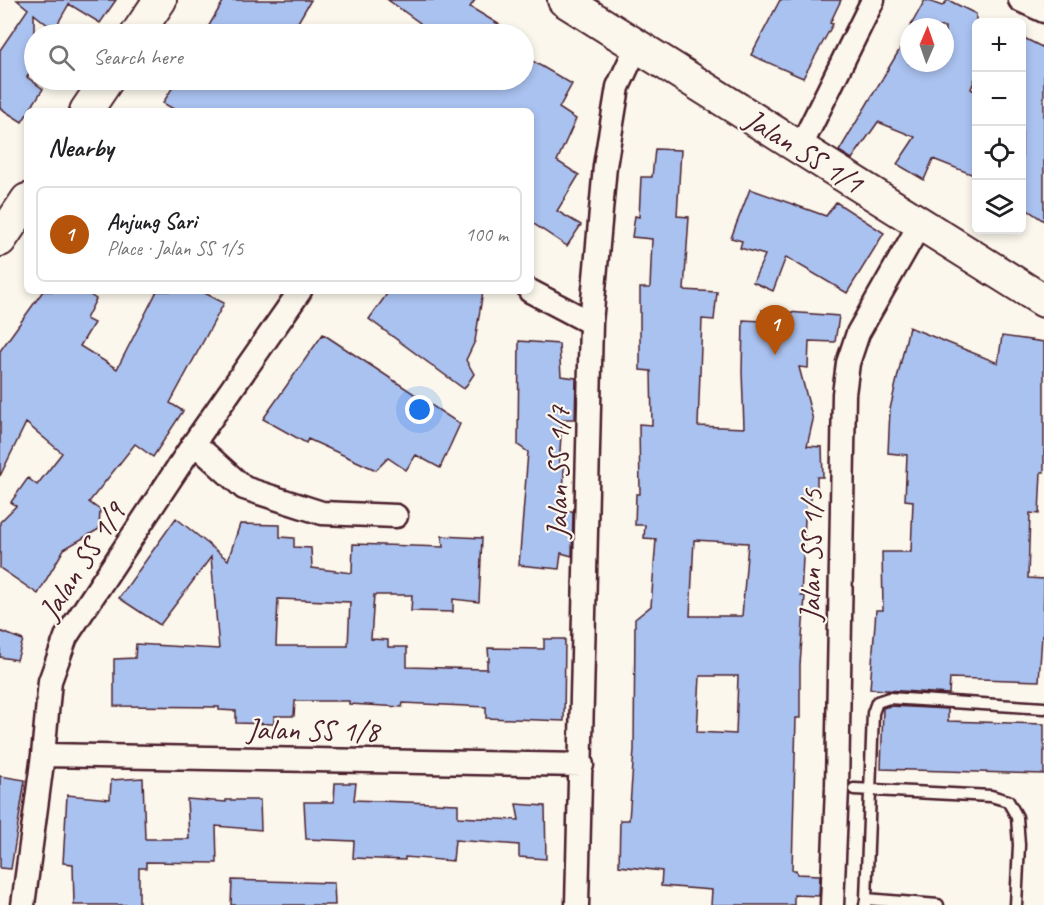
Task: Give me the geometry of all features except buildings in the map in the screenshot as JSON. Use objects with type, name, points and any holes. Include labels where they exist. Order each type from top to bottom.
[{"type":"street","points":[[144,24],[160,0]]},
{"type":"street","name":"Jalan SS 1/1","points":[[564,0],[1044,301]]},
{"type":"street","points":[[800,148],[873,0]]},
{"type":"street","points":[[1020,0],[1044,11]]},
{"type":"street","name":"Jalan SS 1/7","points":[[577,905],[591,323],[605,166],[618,87],[637,46]]},
{"type":"street","points":[[88,108],[100,90]]},
{"type":"street","points":[[0,240],[24,204]]},
{"type":"street","name":"Jalan SS 1/5","points":[[832,905],[854,789],[844,394],[848,363],[858,333],[920,224]]},
{"type":"street","points":[[534,293],[591,323]]},
{"type":"street","name":"Jalan SS 1/9","points":[[23,905],[44,755],[50,681],[66,638],[194,443],[298,294]]},
{"type":"street","points":[[194,443],[244,488],[322,513],[396,516]]},
{"type":"street","name":"Jalan SS 1/8","points":[[44,755],[582,765]]},
{"type":"lane","points":[[938,905],[865,902],[854,789],[878,702],[889,698],[1044,708]]},
{"type":"lane","points":[[854,789],[991,796],[1008,801],[1017,817],[1019,845],[1016,905]]},
{"type":"place","name":"Anjung Sari","points":[[775,355]]}]
